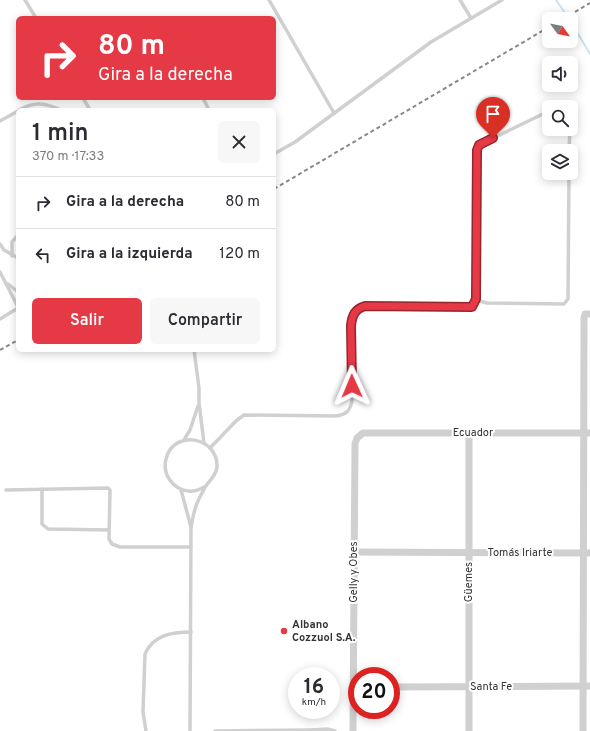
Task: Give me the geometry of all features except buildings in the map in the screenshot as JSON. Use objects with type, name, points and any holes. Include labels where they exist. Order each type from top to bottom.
[{"type":"street","points":[[583,731],[586,686],[587,553],[587,433],[584,318],[588,314]]},
{"type":"street","name":"Ecuador","points":[[357,438],[363,433],[587,433]]},
{"type":"street","name":"Güemes","points":[[469,434],[469,731]]},
{"type":"street","name":"Gelly y Obes","points":[[355,667],[354,552],[357,438]]},
{"type":"street","name":"Tomás Iriarte","points":[[354,552],[587,553]]},
{"type":"street","name":"Santa Fe","points":[[400,687],[586,686]]},
{"type":"street","name":"Gelly y Obes","points":[[353,731],[354,719]]},
{"type":"lane","points":[[25,0],[35,16]]},
{"type":"lane","points":[[268,0],[334,113]]},
{"type":"lane","points":[[460,0],[471,18]]},
{"type":"lane","points":[[276,153],[295,142],[432,42],[502,0]]},
{"type":"lane","points":[[22,108],[38,103],[54,108]]},
{"type":"lane","points":[[0,121],[16,111]]},
{"type":"lane","points":[[210,448],[236,421],[244,415],[335,416],[346,413],[350,409],[352,401],[352,318],[354,313],[359,308],[365,306],[472,307],[476,300],[477,150],[479,145],[542,114]]},
{"type":"lane","points":[[476,300],[487,303],[564,304],[566,302],[568,299],[569,180]]},
{"type":"lane","points":[[12,256],[12,242],[16,237]]},
{"type":"lane","points":[[0,244],[4,250],[16,257]]},
{"type":"lane","points":[[0,272],[16,303]]},
{"type":"lane","points":[[6,282],[16,290]]},
{"type":"lane","points":[[0,319],[16,308]]},
{"type":"lane","points":[[194,352],[204,443]]},
{"type":"lane","points":[[184,440],[190,430],[199,403]]},
{"type":"lane","points":[[190,731],[191,527],[197,502],[206,486],[215,475],[217,468],[214,454],[204,443],[191,439],[184,440],[173,446],[166,457],[165,464],[167,476],[175,486],[181,490],[190,491],[198,490],[206,486]]},
{"type":"lane","points":[[6,490],[108,488],[110,490],[109,539],[112,544],[120,547],[191,547]]},
{"type":"lane","points":[[42,490],[42,524],[44,528],[109,530]]},
{"type":"lane","points":[[181,490],[191,527]]},
{"type":"lane","points":[[146,731],[143,712],[145,654],[154,642],[169,633],[191,632]]},
{"type":"lane","points":[[215,731],[327,729],[335,731]]},
{"type":"waterway","points":[[556,0],[564,12]]},
{"type":"waterway","points":[[578,34],[590,54]]},
{"type":"railway","points":[[575,12],[590,3]]},
{"type":"railway","points":[[276,188],[542,31]]},
{"type":"railway","points":[[0,350],[16,341]]},
{"type":"place","name":"Albano Cozzuol S.A.","points":[[284,631]]},
{"type":"route","points":[[352,386],[351,326],[354,313],[359,308],[365,306],[472,307],[476,299],[477,150],[479,145],[493,138]]}]
